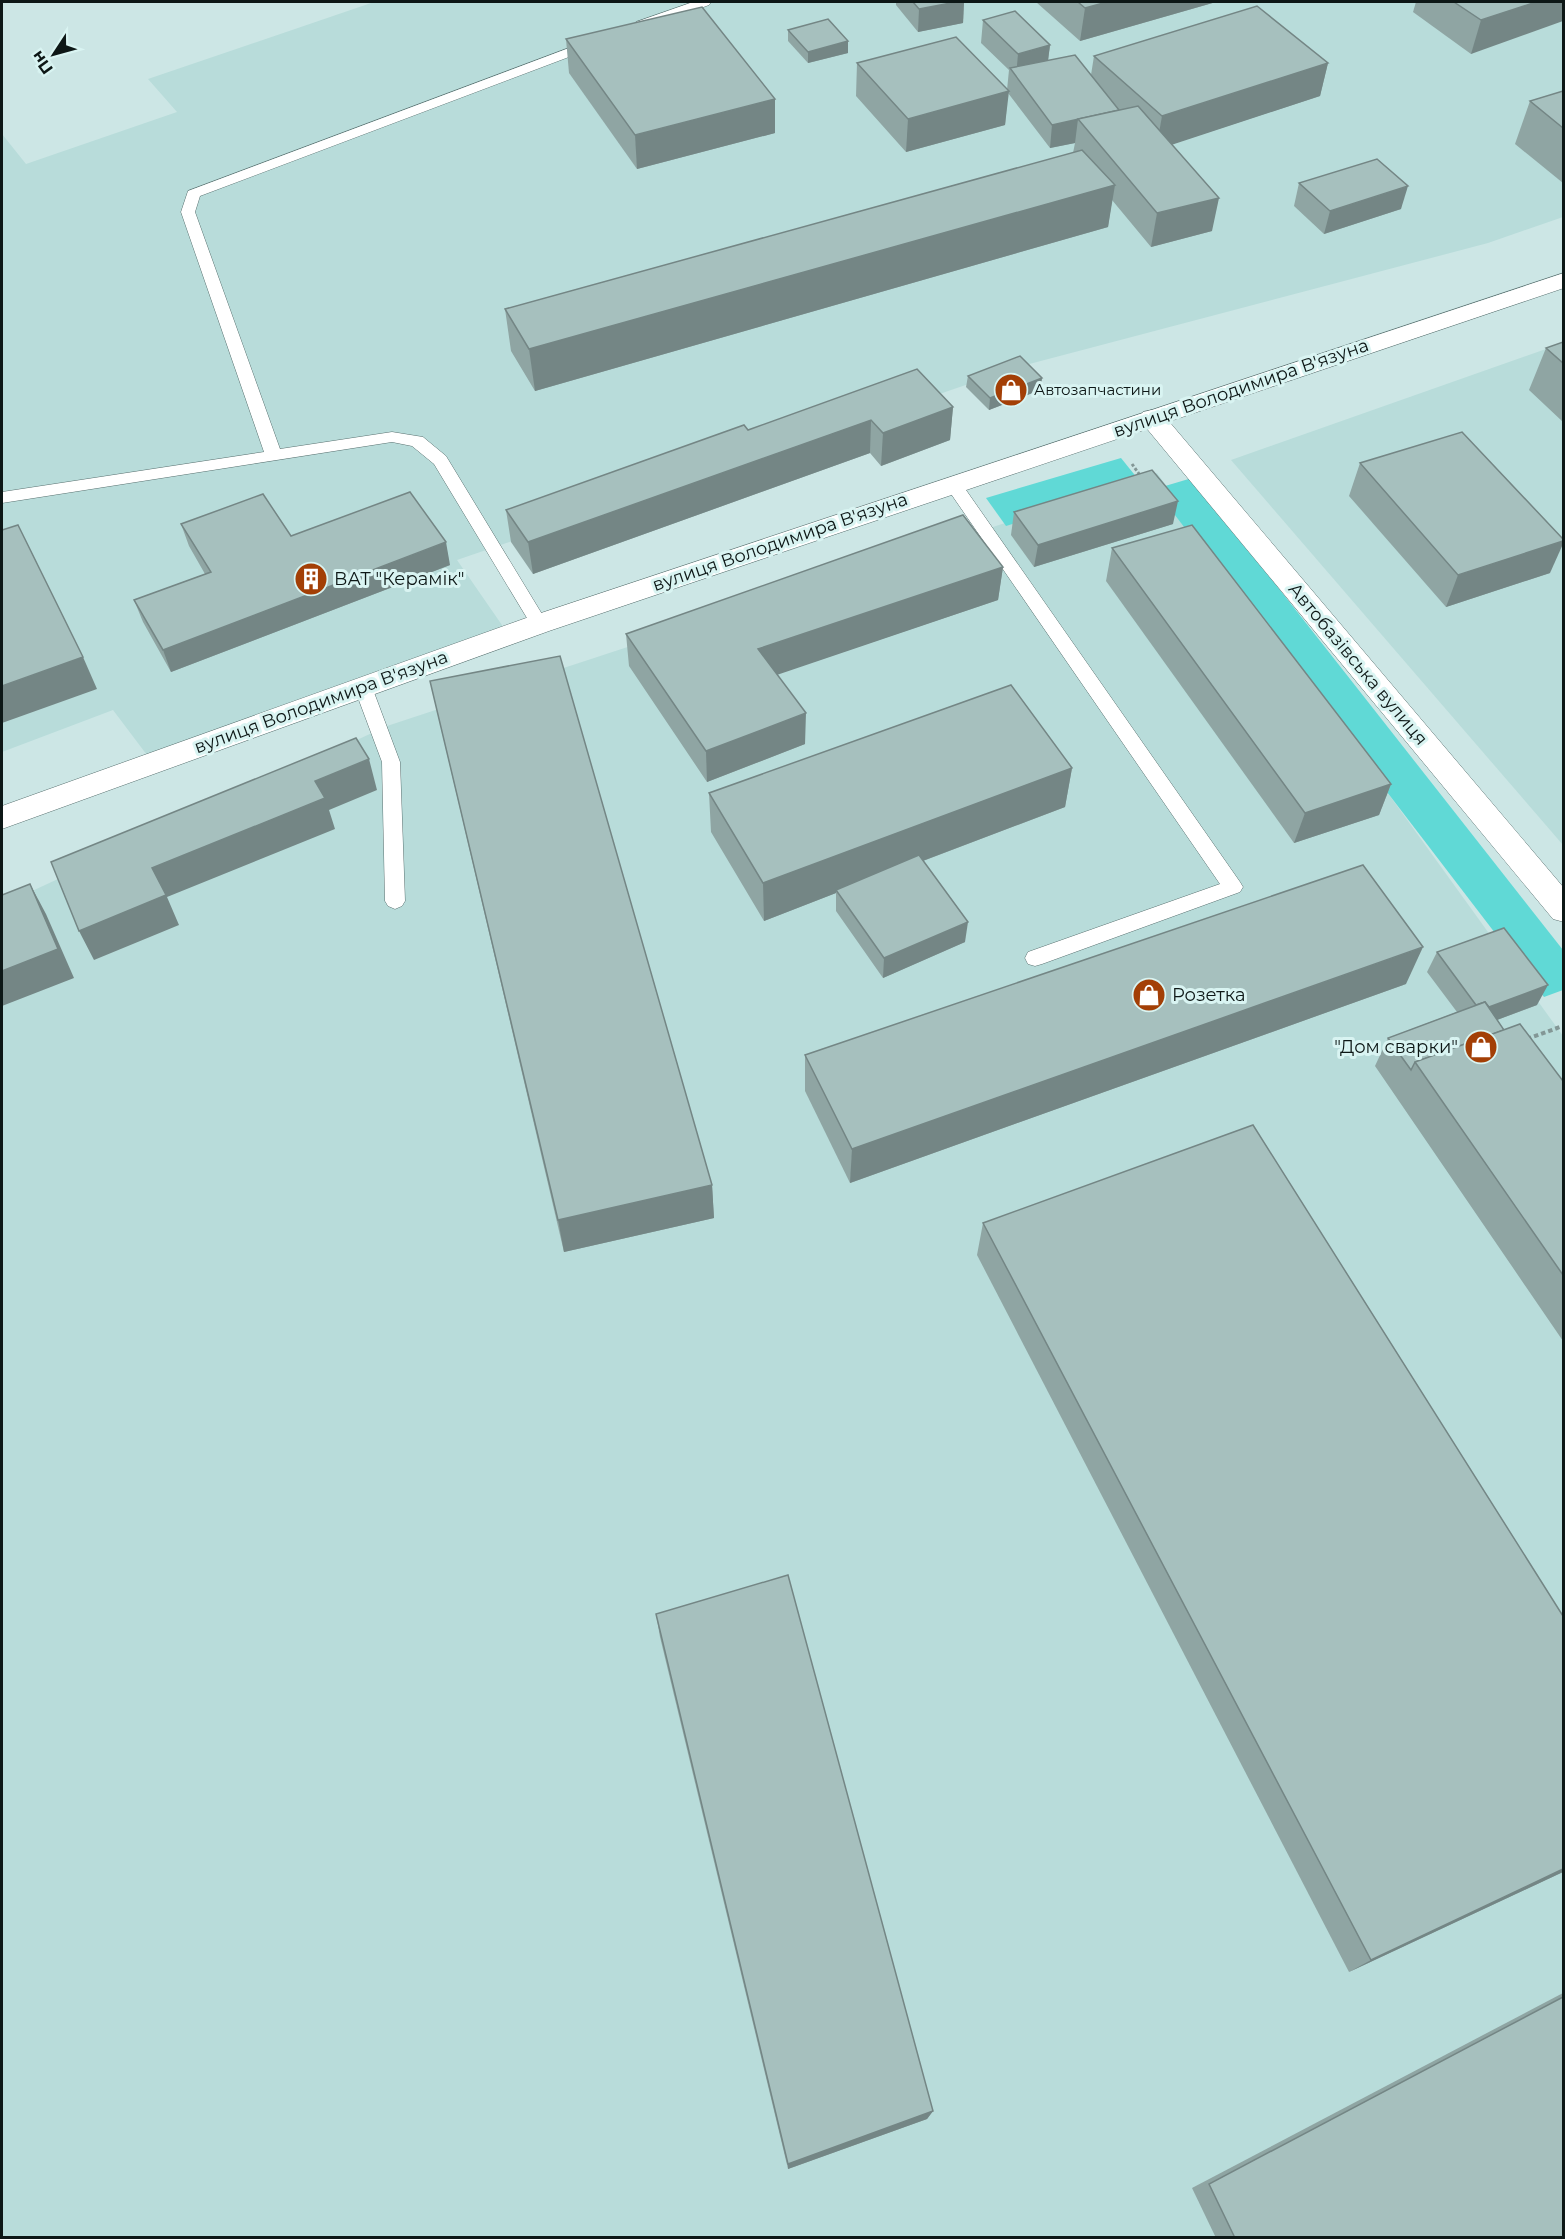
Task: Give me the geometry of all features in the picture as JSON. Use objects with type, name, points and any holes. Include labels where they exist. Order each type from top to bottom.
[{"type":"main road","name":"вулиця Володимира В'язуна","points":[[2,818],[539,624],[1563,280]]},
{"type":"main road","name":"Автобазівська вулиця","points":[[1152,418],[1563,910]]},
{"type":"lane","points":[[625,31],[704,2]]},
{"type":"lane","points":[[274,456],[188,212],[193,194],[603,39]]},
{"type":"lane","points":[[2,498],[392,437],[417,441],[440,460],[539,624]]},
{"type":"lane","points":[[953,484],[1233,887],[1035,958]]},
{"type":"lane","points":[[363,687],[391,762],[395,901]]},
{"type":"path","points":[[1519,1042],[1560,1027]]},
{"type":"shaded area","name":"ВАТ \"Керамік\"","points":[[374,2],[1563,2],[1563,217],[1488,243],[1018,367],[457,560],[504,628],[150,759],[113,710],[2,752],[2,134],[26,164],[177,112],[148,79]]},
{"type":"shaded area","points":[[1563,343],[1563,845],[1231,460]]},
{"type":"shaded area","points":[[1121,458],[1142,484],[1006,526],[986,498]]},
{"type":"shaded area","points":[[1157,473],[1563,1036],[1563,2237],[2,2237],[2,905],[387,726]]},
{"type":"shaded area","points":[[1192,478],[1563,950],[1563,990],[1544,997],[1155,489]]},
{"type":"building","points":[[913,2],[956,2],[919,9]]},
{"type":"building","points":[[1078,2],[1107,2],[1085,8]]},
{"type":"building","points":[[1454,2],[1536,2],[1481,20]]},
{"type":"building","points":[[1257,6],[1328,63],[1162,116],[1094,56]]},
{"type":"building","points":[[702,7],[775,99],[635,135],[566,39]]},
{"type":"building","points":[[1015,11],[1050,45],[1018,54],[983,20]]},
{"type":"building","points":[[828,19],[848,41],[808,52],[788,30]]},
{"type":"building","points":[[956,37],[1009,91],[908,119],[857,63]]},
{"type":"building","points":[[1075,55],[1119,110],[1052,125],[1010,68]]},
{"type":"building","points":[[1563,91],[1563,128],[1530,101]]},
{"type":"building","points":[[1138,106],[1219,198],[1157,213],[1078,119]]},
{"type":"building","points":[[1082,150],[1115,185],[529,349],[505,309]]},
{"type":"building","points":[[1377,159],[1408,186],[1330,211],[1299,183]]},
{"type":"building","points":[[1563,342],[1563,363],[1546,348]]},
{"type":"building","points":[[1020,356],[1042,378],[990,398],[968,376]]},
{"type":"building","points":[[917,369],[953,407],[883,433],[871,420],[528,542],[506,510],[744,425],[748,430]]},
{"type":"building","points":[[1462,432],[1563,541],[1458,575],[1360,463]]},
{"type":"building","points":[[1152,470],[1178,501],[1038,545],[1014,512]]},
{"type":"building","name":"ВАТ \"Керамік\"","points":[[410,492],[446,542],[163,650],[134,600],[211,572],[181,524],[263,494],[291,536]]},
{"type":"building","points":[[963,515],[1003,567],[758,649],[806,713],[706,751],[626,634]]},
{"type":"building","points":[[18,525],[83,657],[2,686],[2,530]]},
{"type":"building","points":[[1192,525],[1391,784],[1305,813],[1112,548]]},
{"type":"building","points":[[560,656],[712,1185],[558,1220],[430,681]]},
{"type":"building","points":[[1011,685],[1072,768],[763,883],[709,793]]},
{"type":"building","points":[[356,738],[369,759],[315,781],[325,798],[152,868],[166,895],[79,931],[51,862]]},
{"type":"building","points":[[919,855],[968,922],[884,958],[836,890]]},
{"type":"building","points":[[1363,865],[1423,947],[852,1149],[805,1055]]},
{"type":"building","points":[[30,884],[58,949],[2,971],[2,895]]},
{"type":"building","points":[[1504,928],[1548,985],[1489,1007],[1485,1002],[1476,1005],[1437,952]]},
{"type":"building","points":[[1485,1002],[1504,1030],[1415,1062],[1411,1070],[1388,1038]]},
{"type":"building","points":[[1520,1024],[1563,1081],[1563,1275],[1415,1062]]},
{"type":"building","points":[[1253,1125],[1563,1616],[1563,1869],[1371,1960],[983,1223]]},
{"type":"building","points":[[788,1575],[933,2111],[788,2164],[656,1614]]},
{"type":"building","points":[[1563,1997],[1563,2238],[1235,2238],[1209,2184]]},
{"type":"place","name":"Автозапчастини","points":[[1011,390]]},
{"type":"place","name":"ВАТ \"Керамік\"","points":[[311,579]]},
{"type":"place","name":"Розетка","points":[[1149,995]]},
{"type":"place","name":"\"Дом сварки\"","points":[[1481,1047]]}]
